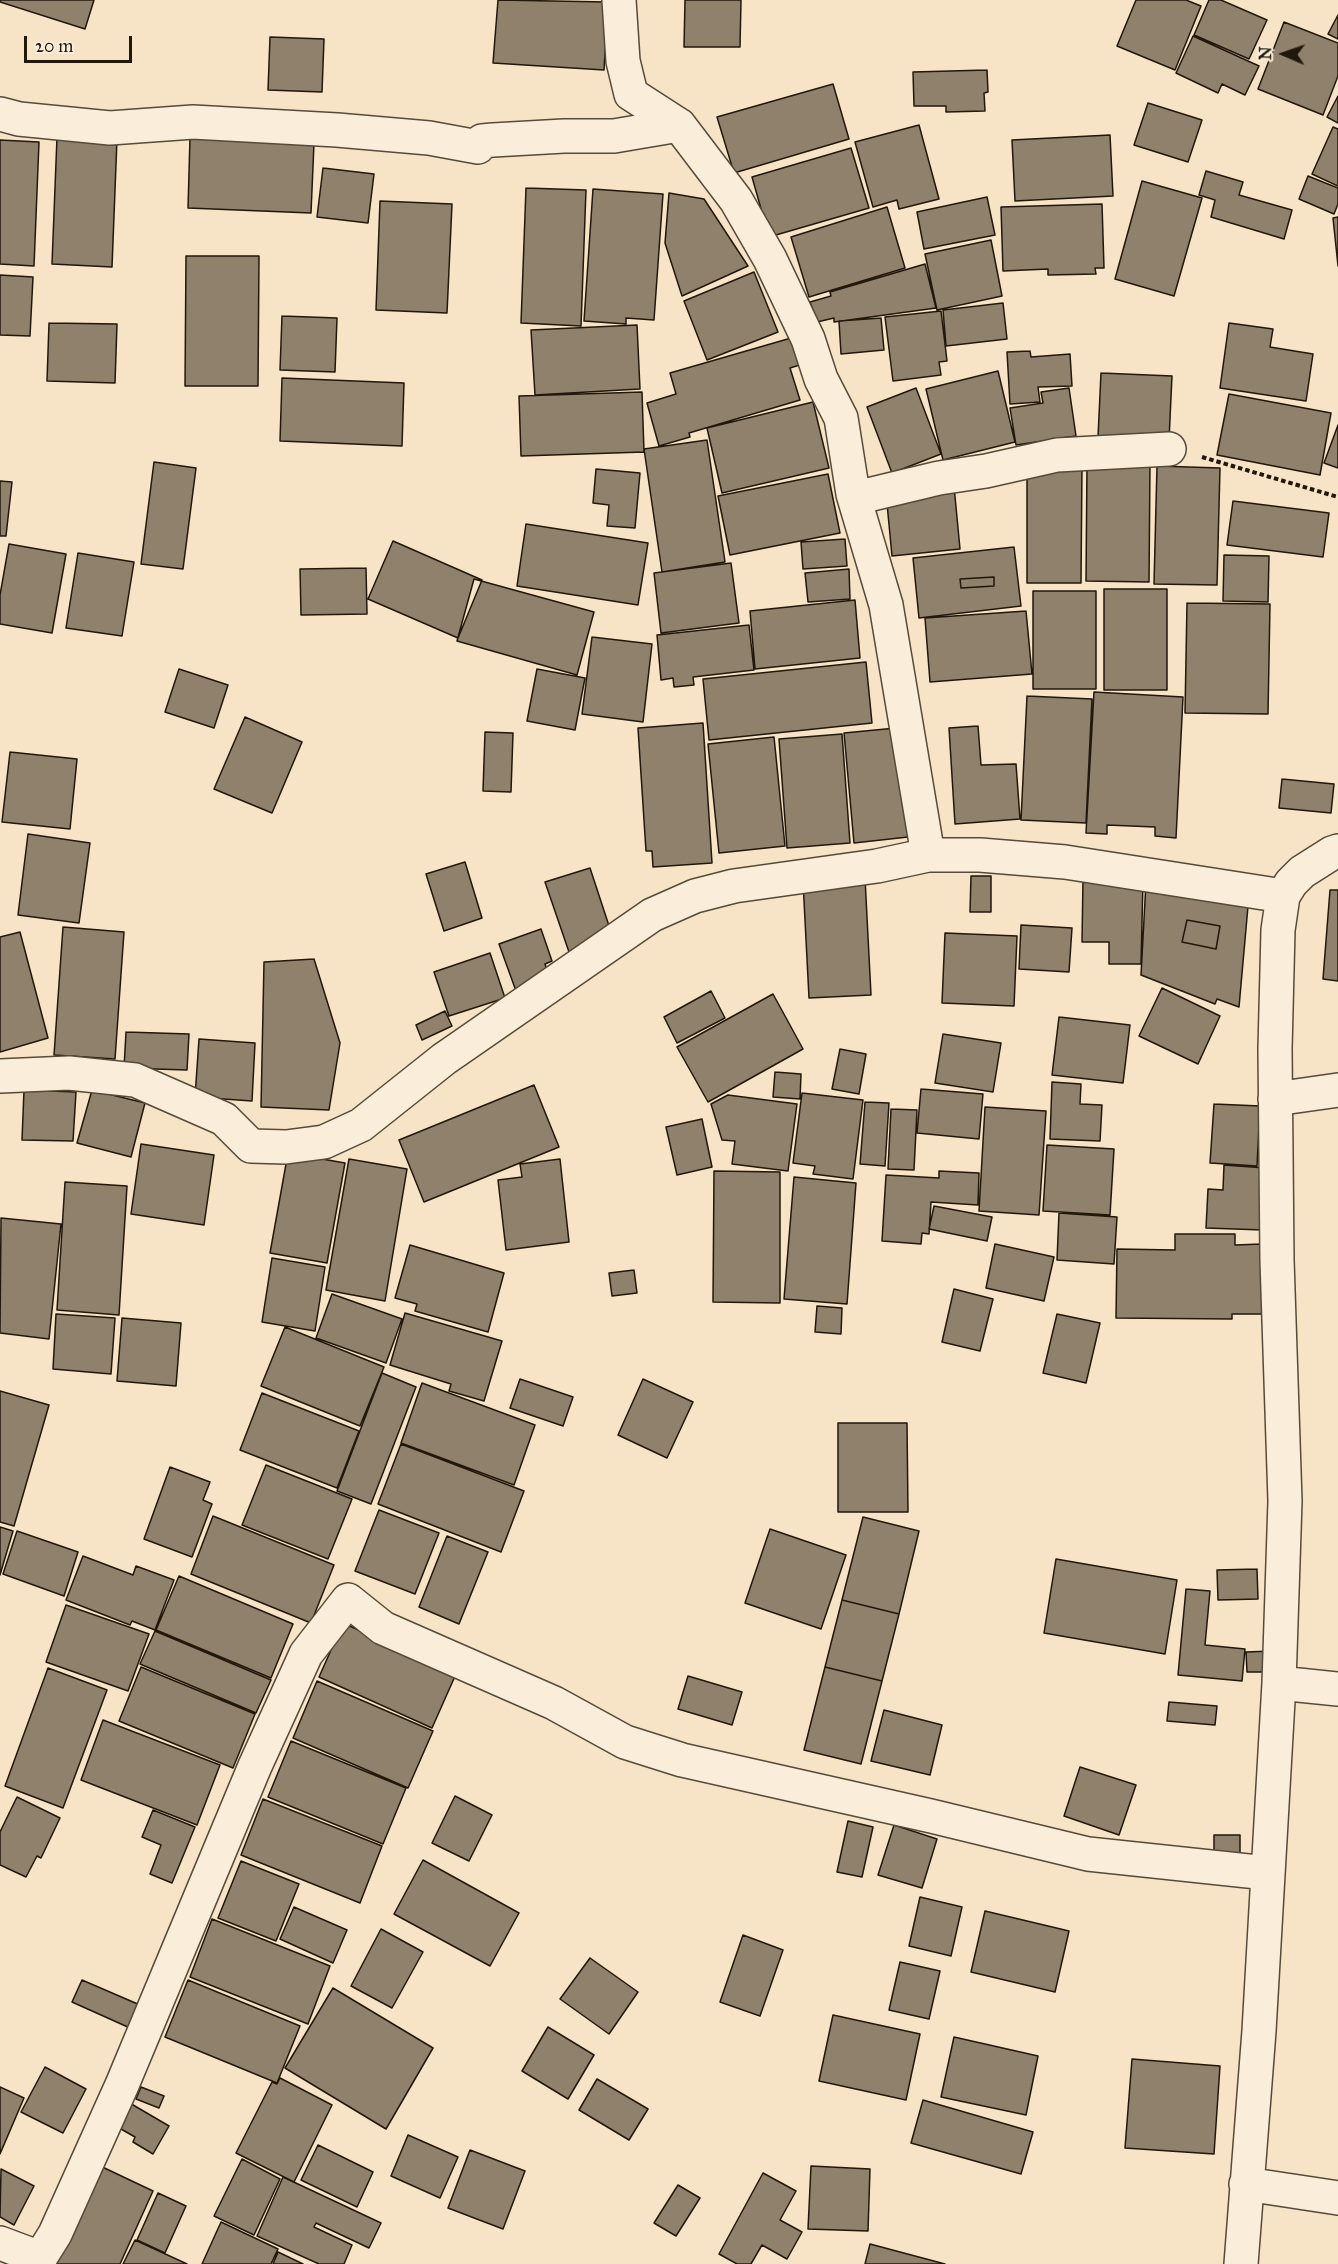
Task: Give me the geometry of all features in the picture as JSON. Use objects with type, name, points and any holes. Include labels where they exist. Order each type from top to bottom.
[{"type":"street","points":[[619,0],[623,61],[631,94],[679,125],[736,200],[775,269],[808,339],[821,379],[841,418],[853,494],[886,604],[928,855]]},
{"type":"street","points":[[0,114],[19,119],[110,128],[193,122],[337,130],[429,138],[478,147],[482,141],[614,136],[679,125]]},
{"type":"street","points":[[853,494],[868,495],[939,478],[986,471],[1057,455],[1169,449]]},
{"type":"street","points":[[1241,2264],[1259,2031],[1279,1683],[1285,1501],[1277,1260],[1276,969],[1282,896],[1302,872],[1338,851]]},
{"type":"street","points":[[0,1076],[69,1073],[135,1080],[224,1119],[251,1146],[286,1147],[324,1142],[361,1125],[444,1059],[652,915],[695,896],[734,886],[877,866],[928,855],[980,855],[1065,862],[1282,896]]},
{"type":"street","points":[[1275,1099],[1338,1090]]},
{"type":"street","points":[[0,2243],[44,2261],[122,2085],[246,1786],[306,1654],[348,1600],[383,1628],[554,1703],[625,1742],[682,1760],[1088,1854],[1267,1873]]},
{"type":"street","points":[[1279,1683],[1338,1689]]},
{"type":"street","points":[[1246,2184],[1338,2198]]},
{"type":"path","points":[[1169,449],[1211,459],[1338,497]]},
{"type":"building","points":[[0,0],[94,0],[85,29],[0,2]]},
{"type":"building","points":[[498,0],[608,2],[604,70],[493,63]]},
{"type":"building","points":[[685,0],[741,0],[740,47],[684,47]]},
{"type":"building","points":[[1136,0],[1186,0],[1201,6],[1175,70],[1117,46]]},
{"type":"building","points":[[1209,0],[1221,0],[1267,20],[1249,59],[1194,35]]},
{"type":"building","points":[[1338,15],[1338,39],[1328,34]]},
{"type":"building","points":[[1284,22],[1338,43],[1338,76],[1323,115],[1258,89]]},
{"type":"building","points":[[1193,36],[1259,66],[1245,95],[1222,84],[1218,93],[1176,73]]},
{"type":"building","points":[[270,37],[324,39],[322,92],[268,90]]},
{"type":"building","points":[[987,70],[988,92],[984,93],[985,111],[946,112],[946,106],[914,106],[913,72]]},
{"type":"building","points":[[833,84],[849,139],[734,173],[717,117]]},
{"type":"building","points":[[1338,96],[1338,123],[1327,117]]},
{"type":"building","points":[[1148,103],[1202,120],[1188,162],[1134,145]]},
{"type":"building","points":[[919,125],[939,199],[899,209],[897,200],[873,207],[855,142]]},
{"type":"building","points":[[1333,127],[1338,129],[1338,186],[1312,174]]},
{"type":"building","points":[[1110,135],[1113,196],[1015,201],[1012,140]]},
{"type":"building","points":[[57,137],[117,139],[112,267],[52,264]]},
{"type":"building","points":[[190,138],[314,143],[311,213],[188,208]]},
{"type":"building","points":[[0,140],[39,142],[34,266],[0,264]]},
{"type":"building","points":[[851,148],[869,208],[769,237],[752,177]]},
{"type":"building","points":[[323,168],[374,174],[368,223],[317,217]]},
{"type":"building","points":[[1206,171],[1243,182],[1239,195],[1292,210],[1284,239],[1211,217],[1215,200],[1199,195]]},
{"type":"building","points":[[1308,176],[1338,188],[1338,204],[1334,214],[1299,199]]},
{"type":"building","points":[[1142,181],[1202,198],[1174,296],[1115,279]]},
{"type":"building","points":[[526,188],[586,190],[581,326],[521,323]]},
{"type":"building","points":[[593,189],[663,194],[654,320],[626,318],[626,324],[584,321]]},
{"type":"building","points":[[669,193],[704,199],[748,266],[682,296],[665,243]]},
{"type":"building","points":[[987,197],[995,235],[924,249],[917,212]]},
{"type":"building","points":[[380,201],[452,204],[447,313],[376,310]]},
{"type":"building","points":[[1102,204],[1104,268],[1095,268],[1096,274],[1048,275],[1048,269],[1003,271],[1001,207]]},
{"type":"building","points":[[887,207],[905,268],[809,297],[791,237]]},
{"type":"building","points":[[1338,217],[1338,266],[1333,218]]},
{"type":"building","points":[[991,240],[1002,296],[937,310],[925,254]]},
{"type":"building","points":[[186,256],[259,256],[258,386],[185,386]]},
{"type":"building","points":[[925,264],[936,308],[834,322],[834,318],[817,322],[810,302],[831,296],[830,292]]},
{"type":"building","points":[[754,272],[778,332],[707,360],[684,301]]},
{"type":"building","points":[[0,275],[33,277],[30,336],[0,335]]},
{"type":"building","points":[[1003,303],[1007,339],[946,346],[943,310]]},
{"type":"building","points":[[941,311],[947,361],[939,362],[941,375],[893,381],[885,317]]},
{"type":"building","points":[[282,316],[337,318],[335,372],[280,370]]},
{"type":"building","points":[[881,318],[884,350],[841,354],[839,321]]},
{"type":"building","points":[[49,323],[117,324],[115,383],[47,381]]},
{"type":"building","points":[[1229,323],[1273,329],[1270,347],[1313,354],[1306,401],[1220,388]]},
{"type":"building","points":[[637,325],[640,389],[535,395],[531,330]]},
{"type":"building","points":[[798,336],[806,363],[790,368],[800,400],[689,433],[690,437],[659,446],[647,403],[676,394],[670,373]]},
{"type":"building","points":[[1030,351],[1031,357],[1070,354],[1072,386],[1038,387],[1040,402],[1010,404],[1007,352]]},
{"type":"building","points":[[998,371],[1015,442],[943,460],[926,389]]},
{"type":"building","points":[[1101,373],[1172,376],[1169,440],[1098,437]]},
{"type":"building","points":[[282,378],[404,383],[402,446],[280,441]]},
{"type":"building","points":[[916,388],[941,454],[892,473],[867,407]]},
{"type":"building","points":[[1069,388],[1076,436],[1016,445],[1010,408],[1043,403],[1041,392]]},
{"type":"building","points":[[642,392],[644,452],[521,456],[519,396]]},
{"type":"building","points":[[1229,394],[1331,413],[1320,475],[1217,455]]},
{"type":"building","points":[[813,402],[829,468],[722,493],[707,428]]},
{"type":"building","points":[[1338,425],[1338,468],[1324,463]]},
{"type":"building","points":[[707,440],[725,562],[662,572],[644,449]]},
{"type":"building","points":[[154,462],[196,468],[183,569],[141,564]]},
{"type":"building","points":[[1027,463],[1082,464],[1081,583],[1027,583]]},
{"type":"building","points":[[1087,463],[1150,464],[1149,582],[1086,581]]},
{"type":"building","points":[[1157,466],[1220,468],[1217,585],[1154,584]]},
{"type":"building","points":[[596,469],[640,473],[635,528],[607,526],[609,505],[593,503]]},
{"type":"building","points":[[828,474],[840,533],[730,555],[718,496]]},
{"type":"building","points":[[0,481],[12,482],[6,536],[0,536]]},
{"type":"building","points":[[954,486],[960,549],[892,556],[886,493]]},
{"type":"building","points":[[1233,501],[1329,513],[1323,557],[1227,545]]},
{"type":"building","points":[[526,524],[648,543],[638,605],[517,586]]},
{"type":"building","points":[[845,539],[847,566],[803,569],[801,542]]},
{"type":"building","points":[[393,541],[482,580],[458,638],[368,599]]},
{"type":"building","points":[[9,544],[66,554],[52,633],[0,624],[0,595]]},
{"type":"building","points":[[1014,547],[1021,606],[919,618],[913,558]],"holes":[[[994,577],[994,586],[961,588],[960,579]]]},
{"type":"building","points":[[78,553],[134,562],[122,636],[66,628]]},
{"type":"building","points":[[1224,555],[1269,556],[1268,602],[1223,601]]},
{"type":"building","points":[[731,563],[739,623],[661,633],[654,573]]},
{"type":"building","points":[[366,568],[367,614],[301,615],[300,569]]},
{"type":"building","points":[[849,569],[850,599],[808,602],[805,573]]},
{"type":"building","points":[[994,577],[994,586],[961,588],[960,579]]},
{"type":"building","points":[[474,579],[594,612],[577,675],[457,641]]},
{"type":"building","points":[[1104,589],[1167,589],[1167,690],[1104,690]]},
{"type":"building","points":[[1033,591],[1096,591],[1096,689],[1033,689]]},
{"type":"building","points":[[855,600],[860,658],[755,669],[750,611]]},
{"type":"building","points":[[1187,603],[1270,604],[1268,714],[1185,713]]},
{"type":"building","points":[[1026,611],[1032,674],[930,682],[925,618]]},
{"type":"building","points":[[749,625],[754,670],[693,677],[694,685],[674,687],[673,678],[661,680],[657,635]]},
{"type":"building","points":[[592,637],[652,644],[643,722],[582,714]]},
{"type":"building","points":[[866,662],[872,723],[709,740],[703,679]]},
{"type":"building","points":[[179,669],[228,685],[214,728],[165,712]]},
{"type":"building","points":[[537,669],[585,678],[575,730],[527,721]]},
{"type":"building","points":[[1094,692],[1183,697],[1176,838],[1155,836],[1155,827],[1107,825],[1107,834],[1086,833]]},
{"type":"building","points":[[1027,696],[1092,699],[1086,823],[1021,820]]},
{"type":"building","points":[[245,717],[302,742],[272,813],[214,789]]},
{"type":"building","points":[[703,723],[712,863],[653,867],[652,851],[646,851],[638,728]]},
{"type":"building","points":[[978,726],[981,765],[1016,764],[1020,819],[955,824],[949,728]]},
{"type":"building","points":[[896,728],[917,836],[854,843],[844,733]]},
{"type":"building","points":[[485,732],[513,733],[511,792],[483,791]]},
{"type":"building","points":[[842,734],[850,843],[787,848],[779,739]]},
{"type":"building","points":[[774,737],[785,846],[719,853],[708,744]]},
{"type":"building","points":[[10,752],[77,759],[70,829],[2,822]]},
{"type":"building","points":[[1282,779],[1334,784],[1331,813],[1279,808]]},
{"type":"building","points":[[28,834],[90,843],[79,923],[18,915]]},
{"type":"building","points":[[465,862],[482,918],[444,931],[426,874]]},
{"type":"building","points":[[590,868],[613,938],[569,952],[545,882]]},
{"type":"building","points":[[971,876],[991,876],[991,912],[970,912]]},
{"type":"building","points":[[865,878],[871,995],[809,998],[803,881]]},
{"type":"building","points":[[1083,879],[1143,880],[1141,964],[1109,964],[1109,942],[1082,942]]},
{"type":"building","points":[[1146,882],[1249,895],[1239,1007],[1217,999],[1215,1004],[1141,975]],"holes":[[[1187,920],[1220,926],[1216,949],[1182,942]]]},
{"type":"building","points":[[1330,890],[1338,890],[1338,981],[1323,979]]},
{"type":"building","points":[[1187,920],[1220,926],[1216,949],[1182,942]]},
{"type":"building","points":[[1021,925],[1072,928],[1069,972],[1019,969]]},
{"type":"building","points":[[63,927],[124,932],[115,1059],[54,1055]]},
{"type":"building","points":[[541,929],[552,961],[545,964],[550,979],[516,991],[499,944]]},
{"type":"building","points":[[20,932],[48,1038],[0,1052],[0,937]]},
{"type":"building","points":[[945,933],[1017,936],[1014,1006],[942,1003]]},
{"type":"building","points":[[490,953],[505,998],[449,1016],[434,972]]},
{"type":"building","points":[[314,959],[340,1043],[329,1110],[261,1107],[264,962]]},
{"type":"building","points":[[1162,988],[1220,1016],[1198,1064],[1139,1036]]},
{"type":"building","points":[[711,991],[725,1018],[677,1043],[664,1017]]},
{"type":"building","points":[[773,994],[803,1049],[708,1102],[677,1047]]},
{"type":"building","points":[[445,1011],[452,1026],[422,1040],[416,1025]]},
{"type":"building","points":[[1059,1017],[1130,1025],[1123,1083],[1052,1075]]},
{"type":"building","points":[[126,1032],[189,1034],[187,1070],[124,1068]]},
{"type":"building","points":[[943,1034],[1001,1043],[993,1092],[935,1083]]},
{"type":"building","points":[[199,1039],[255,1043],[252,1101],[195,1097]]},
{"type":"building","points":[[840,1049],[866,1054],[859,1094],[832,1089]]},
{"type":"building","points":[[775,1072],[801,1074],[800,1099],[773,1097]]},
{"type":"building","points":[[1052,1082],[1081,1084],[1080,1104],[1102,1105],[1100,1141],[1050,1139]]},
{"type":"building","points":[[534,1085],[559,1147],[424,1202],[399,1140]]},
{"type":"building","points":[[921,1089],[983,1094],[979,1139],[917,1133]]},
{"type":"building","points":[[24,1090],[76,1092],[73,1141],[22,1140]]},
{"type":"building","points":[[92,1090],[145,1103],[131,1157],[77,1143]]},
{"type":"building","points":[[802,1093],[863,1100],[853,1179],[813,1174],[815,1166],[793,1163]]},
{"type":"building","points":[[728,1095],[797,1104],[788,1171],[732,1164],[735,1141],[722,1140],[711,1104]]},
{"type":"building","points":[[865,1102],[889,1103],[885,1166],[860,1164]]},
{"type":"building","points":[[1214,1104],[1260,1106],[1257,1166],[1210,1163]]},
{"type":"building","points":[[985,1107],[1046,1111],[1039,1215],[979,1211]]},
{"type":"building","points":[[891,1109],[917,1110],[914,1170],[888,1169]]},
{"type":"building","points":[[702,1119],[712,1167],[677,1175],[666,1127]]},
{"type":"building","points":[[141,1144],[214,1155],[204,1225],[131,1214]]},
{"type":"building","points":[[1047,1145],[1114,1149],[1110,1215],[1043,1211]]},
{"type":"building","points":[[288,1153],[345,1163],[327,1263],[270,1253]]},
{"type":"building","points":[[349,1159],[407,1169],[385,1301],[326,1290]]},
{"type":"building","points":[[560,1159],[569,1242],[506,1250],[498,1180],[522,1177],[520,1164]]},
{"type":"building","points":[[1224,1165],[1266,1168],[1263,1230],[1206,1228],[1208,1189],[1223,1190]]},
{"type":"building","points":[[714,1171],[780,1172],[780,1303],[713,1302]]},
{"type":"building","points":[[939,1171],[979,1173],[978,1205],[931,1202],[929,1234],[922,1233],[921,1244],[882,1241],[886,1175],[939,1178]]},
{"type":"building","points":[[794,1177],[856,1183],[847,1304],[784,1299]]},
{"type":"building","points":[[65,1182],[127,1186],[119,1315],[57,1310]]},
{"type":"building","points":[[934,1206],[992,1217],[987,1241],[929,1229]]},
{"type":"building","points":[[1059,1213],[1117,1217],[1114,1264],[1057,1260]]},
{"type":"building","points":[[1,1218],[61,1224],[49,1339],[0,1333]]},
{"type":"building","points":[[1175,1234],[1235,1234],[1235,1245],[1262,1244],[1262,1314],[1232,1314],[1232,1319],[1116,1318],[1117,1249],[1175,1250]]},
{"type":"building","points":[[995,1244],[1054,1257],[1044,1301],[986,1288]]},
{"type":"building","points":[[410,1245],[504,1273],[488,1332],[415,1311],[417,1304],[395,1298]]},
{"type":"building","points":[[272,1258],[325,1267],[315,1331],[262,1322]]},
{"type":"building","points":[[634,1270],[637,1293],[612,1296],[609,1273]]},
{"type":"building","points":[[954,1289],[993,1299],[980,1351],[942,1342]]},
{"type":"building","points":[[332,1294],[402,1319],[386,1363],[316,1338]]},
{"type":"building","points":[[817,1306],[842,1308],[841,1334],[815,1332]]},
{"type":"building","points":[[405,1313],[502,1341],[484,1401],[449,1391],[451,1384],[390,1365]]},
{"type":"building","points":[[56,1314],[115,1318],[111,1374],[53,1369]]},
{"type":"building","points":[[1057,1314],[1100,1323],[1086,1383],[1043,1373]]},
{"type":"building","points":[[122,1318],[181,1323],[176,1386],[117,1381]]},
{"type":"building","points":[[285,1327],[384,1367],[360,1426],[261,1386]]},
{"type":"building","points":[[382,1373],[416,1387],[371,1504],[337,1491]]},
{"type":"building","points":[[520,1379],[573,1397],[563,1426],[510,1408]]},
{"type":"building","points":[[643,1379],[693,1402],[667,1458],[618,1435]]},
{"type":"building","points":[[422,1383],[535,1425],[514,1485],[401,1443]]},
{"type":"building","points":[[0,1391],[49,1405],[14,1526],[0,1522]]},
{"type":"building","points":[[262,1393],[359,1431],[337,1488],[240,1450]]},
{"type":"building","points":[[838,1423],[907,1423],[908,1512],[838,1512]]},
{"type":"building","points":[[401,1444],[524,1491],[501,1552],[378,1504]]},
{"type":"building","points":[[266,1465],[352,1499],[328,1559],[242,1525]]},
{"type":"building","points":[[170,1467],[210,1482],[203,1500],[212,1504],[192,1557],[144,1539]]},
{"type":"building","points":[[379,1510],[439,1533],[415,1594],[355,1571]]},
{"type":"building","points":[[213,1516],[334,1565],[311,1623],[191,1574]]},
{"type":"building","points":[[863,1517],[919,1531],[899,1614],[842,1600]]},
{"type":"building","points":[[0,1527],[13,1531],[0,1575]]},
{"type":"building","points":[[770,1529],[846,1555],[821,1629],[745,1603]]},
{"type":"building","points":[[17,1531],[78,1552],[64,1596],[3,1574]]},
{"type":"building","points":[[447,1536],[488,1552],[459,1624],[419,1607]]},
{"type":"building","points":[[83,1556],[133,1575],[136,1566],[174,1580],[155,1630],[132,1621],[130,1625],[66,1600]]},
{"type":"building","points":[[1056,1559],[1177,1580],[1165,1654],[1044,1633]]},
{"type":"building","points":[[1257,1569],[1258,1599],[1218,1600],[1217,1570]]},
{"type":"building","points":[[179,1576],[293,1624],[271,1678],[156,1630]]},
{"type":"building","points":[[1186,1589],[1210,1591],[1205,1645],[1245,1649],[1242,1681],[1178,1675]]},
{"type":"building","points":[[842,1600],[899,1614],[882,1681],[825,1667]]},
{"type":"building","points":[[66,1605],[149,1634],[128,1691],[46,1662]]},
{"type":"building","points":[[343,1623],[456,1674],[432,1728],[319,1677]]},
{"type":"building","points":[[155,1631],[271,1680],[256,1713],[140,1664]]},
{"type":"building","points":[[1272,1651],[1272,1672],[1247,1672],[1246,1652]]},
{"type":"building","points":[[141,1667],[255,1714],[233,1768],[119,1721]]},
{"type":"building","points":[[825,1667],[882,1681],[861,1764],[804,1750]]},
{"type":"building","points":[[48,1668],[107,1690],[63,1808],[5,1786]]},
{"type":"building","points":[[688,1676],[742,1692],[732,1725],[678,1709]]},
{"type":"building","points":[[317,1681],[433,1731],[408,1788],[293,1738]]},
{"type":"building","points":[[1169,1702],[1217,1706],[1215,1725],[1167,1721]]},
{"type":"building","points":[[884,1710],[942,1725],[930,1775],[871,1761]]},
{"type":"building","points":[[103,1720],[220,1765],[197,1825],[81,1780]]},
{"type":"building","points":[[291,1741],[406,1788],[383,1844],[268,1797]]},
{"type":"building","points":[[1080,1767],[1136,1785],[1119,1835],[1064,1816]]},
{"type":"building","points":[[455,1796],[492,1815],[469,1861],[432,1843]]},
{"type":"building","points":[[17,1797],[60,1818],[41,1858],[37,1856],[26,1877],[0,1865],[0,1832]]},
{"type":"building","points":[[263,1799],[382,1846],[360,1903],[241,1855]]},
{"type":"building","points":[[153,1810],[195,1827],[172,1883],[150,1874],[161,1845],[142,1837]]},
{"type":"building","points":[[848,1821],[873,1827],[862,1877],[837,1872]]},
{"type":"building","points":[[894,1825],[937,1839],[922,1888],[878,1875]]},
{"type":"building","points":[[1214,1835],[1240,1835],[1240,1855],[1214,1855]]},
{"type":"building","points":[[423,1860],[519,1913],[490,1966],[394,1914]]},
{"type":"building","points":[[241,1861],[299,1884],[276,1941],[218,1918]]},
{"type":"building","points":[[920,1897],[962,1907],[951,1956],[909,1946]]},
{"type":"building","points":[[294,1907],[347,1930],[333,1963],[280,1939]]},
{"type":"building","points":[[985,1911],[1069,1931],[1055,1992],[971,1972]]},
{"type":"building","points":[[212,1919],[330,1966],[308,2024],[190,1977]]},
{"type":"building","points":[[381,1929],[423,1952],[392,2008],[351,1986]]},
{"type":"building","points":[[743,1935],[783,1950],[760,2016],[720,2002]]},
{"type":"building","points":[[590,1958],[638,1992],[609,2034],[560,1999]]},
{"type":"building","points":[[900,1962],[940,1971],[929,2019],[889,2010]]},
{"type":"building","points":[[82,1980],[140,2005],[130,2028],[72,2002]]},
{"type":"building","points":[[188,1980],[300,2026],[277,2083],[165,2037]]},
{"type":"building","points":[[333,1988],[433,2048],[386,2129],[285,2068]]},
{"type":"building","points":[[833,2015],[920,2034],[906,2100],[819,2081]]},
{"type":"building","points":[[548,2027],[594,2055],[568,2099],[522,2071]]},
{"type":"building","points":[[954,2037],[1038,2056],[1026,2115],[941,2097]]},
{"type":"building","points":[[1132,2059],[1220,2066],[1214,2154],[1125,2148]]},
{"type":"building","points":[[45,2067],[86,2089],[63,2133],[21,2112]]},
{"type":"building","points":[[280,2078],[332,2105],[294,2182],[236,2153],[272,2082],[277,2084]]},
{"type":"building","points":[[597,2079],[648,2109],[629,2140],[579,2110]]},
{"type":"building","points":[[0,2087],[24,2098],[0,2154]]},
{"type":"building","points":[[141,2087],[164,2096],[159,2108],[136,2099]]},
{"type":"building","points":[[923,2100],[1033,2132],[1021,2174],[911,2143]]},
{"type":"building","points":[[128,2102],[169,2126],[153,2154],[133,2142],[135,2137],[114,2125]]},
{"type":"building","points":[[408,2135],[458,2157],[440,2198],[391,2176]]},
{"type":"building","points":[[318,2145],[373,2172],[357,2207],[301,2180]]},
{"type":"building","points":[[470,2150],[525,2171],[503,2229],[448,2208]]},
{"type":"building","points":[[242,2159],[280,2179],[254,2235],[214,2216]]},
{"type":"building","points":[[96,2164],[153,2191],[120,2264],[52,2264]]},
{"type":"building","points":[[811,2166],[870,2169],[868,2231],[808,2229]]},
{"type":"building","points":[[1,2169],[34,2186],[14,2225],[0,2217]]},
{"type":"building","points":[[763,2173],[796,2191],[780,2220],[802,2232],[787,2259],[762,2245],[751,2264],[737,2264],[719,2254]]},
{"type":"building","points":[[283,2177],[381,2223],[369,2248],[316,2223],[314,2227],[352,2245],[344,2264],[319,2264],[257,2236]]},
{"type":"building","points":[[678,2185],[700,2198],[676,2236],[654,2223]]},
{"type":"building","points":[[158,2193],[186,2206],[165,2253],[137,2240]]},
{"type":"building","points":[[221,2222],[278,2249],[271,2264],[202,2264]]},
{"type":"building","points":[[135,2240],[187,2264],[123,2264]]},
{"type":"building","points":[[870,2244],[945,2264],[865,2264]]},
{"type":"building","points":[[278,2252],[303,2264],[273,2264]]}]
